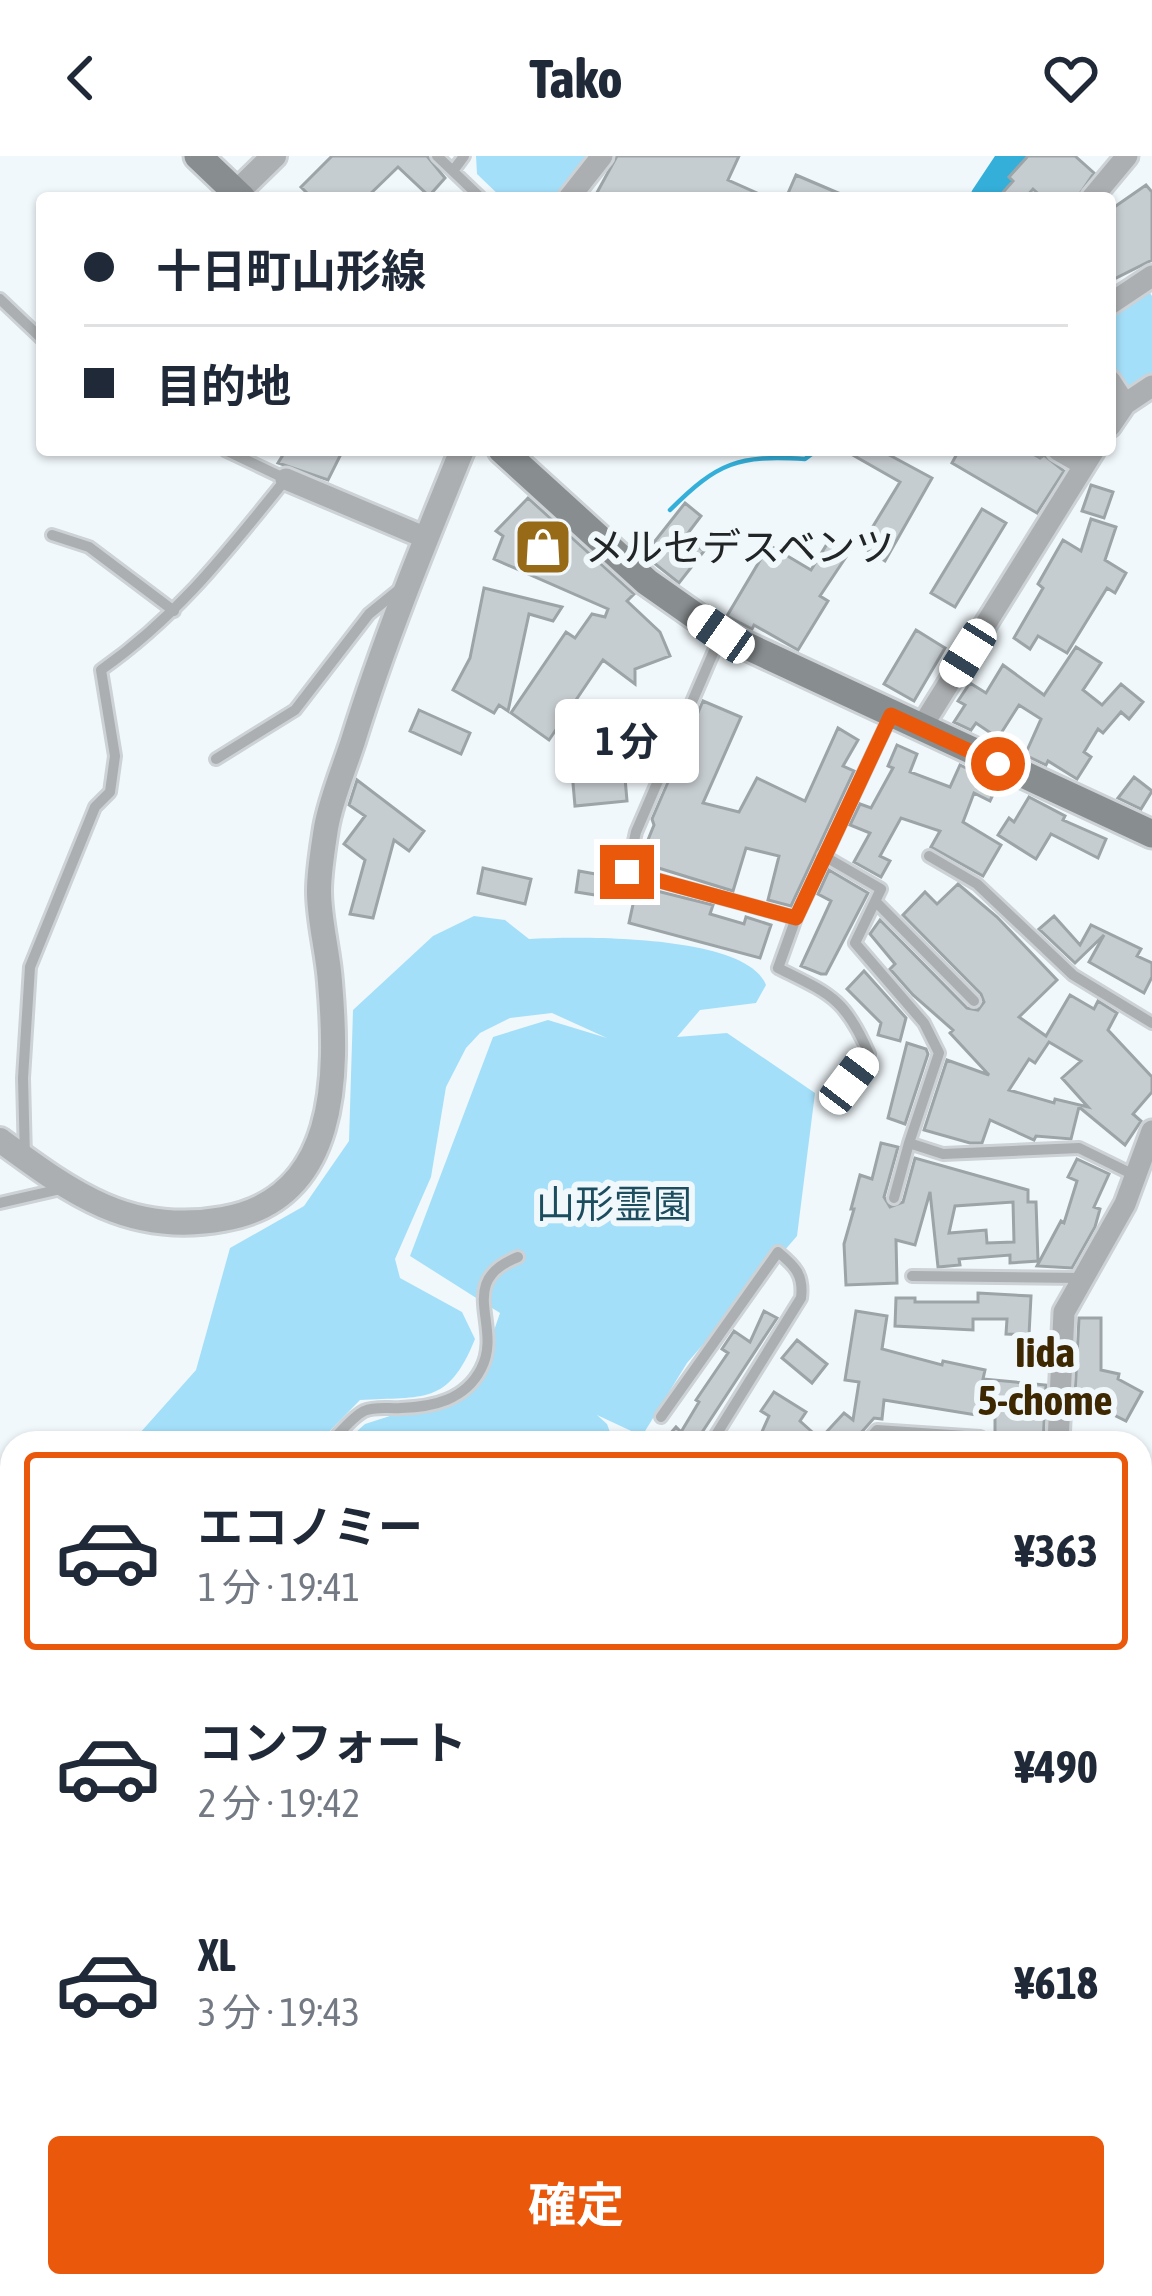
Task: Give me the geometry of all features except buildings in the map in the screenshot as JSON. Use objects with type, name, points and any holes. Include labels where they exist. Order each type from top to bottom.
[{"type":"main road","points":[[198,156],[237,192]]},
{"type":"main road","points":[[509,456],[646,582],[721,634],[1152,834]]},
{"type":"street","points":[[243,192],[274,156]]},
{"type":"street","points":[[574,192],[602,156]]},
{"type":"street","points":[[1097,192],[1127,156]]},
{"type":"street","points":[[1116,300],[1152,276]]},
{"type":"street","points":[[1116,417],[1125,404],[1152,386]]},
{"type":"street","points":[[1116,390],[1125,404]]},
{"type":"street","points":[[0,1140],[100,1206],[143,1221],[188,1226],[245,1215],[284,1196],[315,1154],[335,1077],[319,893],[327,823],[382,648],[460,456]]},
{"type":"street","points":[[921,728],[1089,457]]},
{"type":"street","points":[[286,479],[426,538]]},
{"type":"street","points":[[1059,1431],[1064,1312],[1125,1204],[1152,1131]]},
{"type":"lane","points":[[437,156],[476,192]]},
{"type":"lane","points":[[453,171],[464,156]]},
{"type":"lane","points":[[0,299],[36,333]]},
{"type":"lane","points":[[25,1158],[23,1078],[30,967],[95,807],[110,792],[115,756],[101,670],[149,636],[174,611],[286,479],[238,456]]},
{"type":"lane","points":[[52,535],[89,547],[174,611]]},
{"type":"lane","points":[[216,759],[295,710],[369,614],[408,582]]},
{"type":"lane","points":[[721,634],[635,832],[627,872],[796,918]]},
{"type":"lane","points":[[849,1081],[869,1054],[857,1026],[835,996],[778,968],[796,918],[891,715]]},
{"type":"lane","points":[[824,856],[881,890],[854,943],[924,1023],[939,1053],[894,1198]]},
{"type":"lane","points":[[928,856],[977,884],[1072,975],[1152,1023]]},
{"type":"lane","points":[[876,902],[974,1001]]},
{"type":"lane","points":[[909,1143],[943,1154],[1079,1148],[1134,1175]]},
{"type":"lane","points":[[0,1203],[68,1188]]},
{"type":"lane","points":[[661,1417],[778,1252],[795,1265],[803,1281],[801,1298],[718,1431]]},
{"type":"lane","points":[[342,1431],[362,1412],[447,1402],[464,1390],[481,1371],[488,1351],[482,1297],[487,1281],[504,1262],[518,1257]]},
{"type":"lane","points":[[913,1276],[1081,1278]]},
{"type":"green space","points":[[476,156],[593,156],[566,192],[496,192],[477,174]]},
{"type":"green space","points":[[1147,288],[1152,296],[1152,378],[1127,396],[1116,377],[1116,308]]},
{"type":"green space","name":"山形霊園","points":[[474,916],[505,920],[529,939],[659,942],[696,947],[752,968],[766,985],[756,1003],[700,1010],[677,1037],[727,1033],[815,1093],[797,1236],[687,1363],[645,1431],[631,1431],[597,1415],[610,1431],[357,1431],[365,1424],[474,1389],[500,1313],[410,1256],[493,1037],[548,1020],[607,1038],[552,1013],[510,1018],[480,1033],[466,1048],[446,1087],[431,1177],[395,1259],[400,1278],[462,1312],[475,1339],[455,1376],[444,1387],[417,1397],[360,1400],[330,1431],[142,1431],[196,1370],[230,1248],[304,1206],[349,1141],[353,1010],[433,936]]},
{"type":"waterway","points":[[989,192],[1013,156]]},
{"type":"waterway","points":[[670,510],[702,481],[730,465],[809,456]]},
{"type":"place","name":"メルセデスベンツ","points":[[543,547]]},
{"type":"district","name":"Iida 5-chome","points":[[1045,1376]]},
{"type":"route","points":[[627,872],[796,918],[891,715],[998,764]]}]
